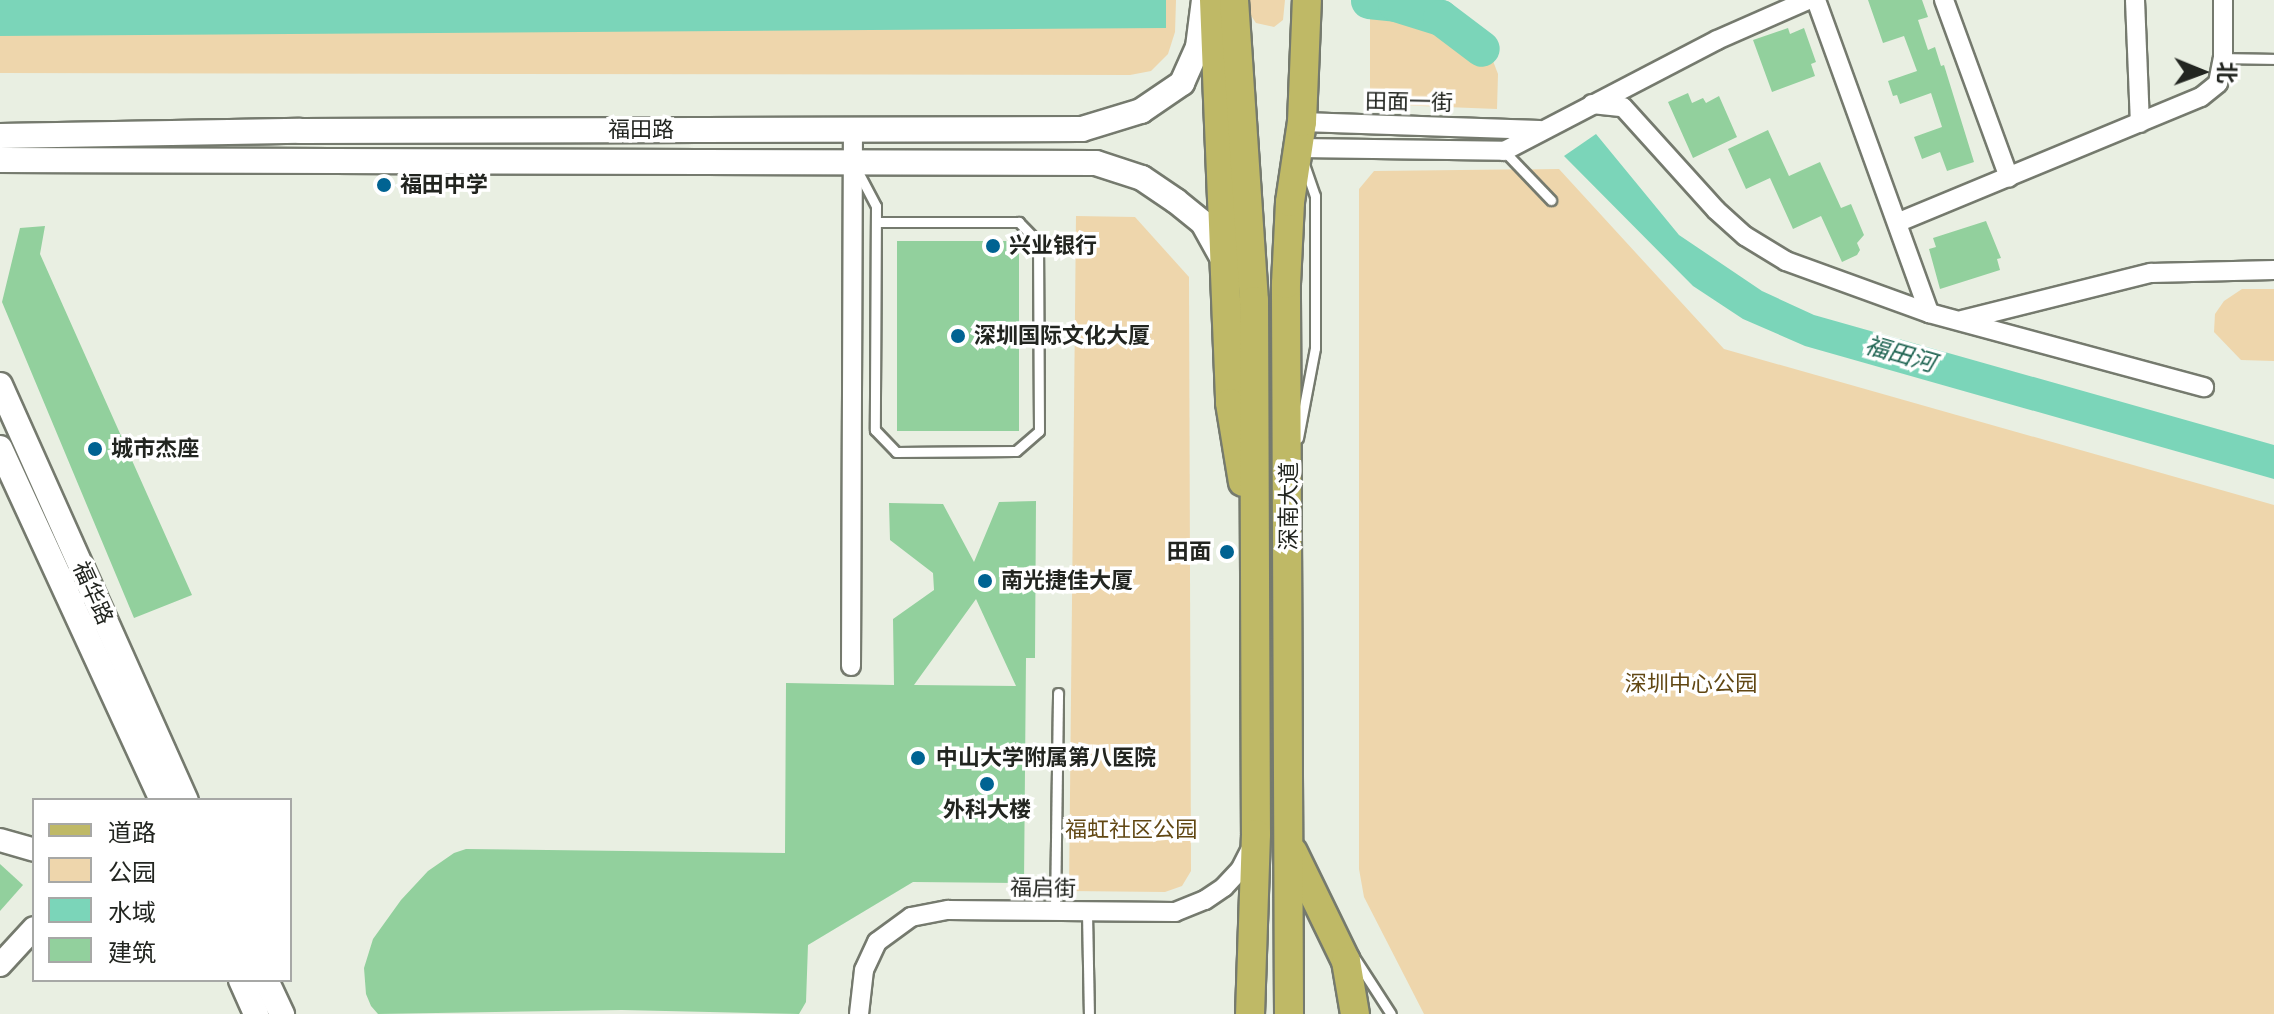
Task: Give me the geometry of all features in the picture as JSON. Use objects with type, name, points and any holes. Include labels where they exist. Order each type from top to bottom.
[{"type":"main road","name":"福田路","points":[[0,136],[72,132],[1082,129],[1155,104],[1182,83],[1198,47],[1204,0]]},
{"type":"main road","points":[[1214,0],[1233,438],[1255,518]]},
{"type":"main road","name":"深南大道","points":[[1234,0],[1254,301],[1256,834],[1250,1014]]},
{"type":"main road","name":"深南大道","points":[[1289,1014],[1286,284],[1290,202],[1301,135],[1308,3]]},
{"type":"main road","points":[[0,127],[38,136]]},
{"type":"main road","name":"福田路","points":[[5,161],[1072,162],[1117,168],[1142,178],[1203,223],[1224,259]]},
{"type":"main road","name":"福华路","points":[[0,385],[178,798]]},
{"type":"main road","name":"福华路","points":[[0,448],[178,798]]},
{"type":"main road","points":[[1288,830],[1301,874],[1341,948],[1360,1009]]},
{"type":"main road","points":[[242,982],[256,1014]]},
{"type":"main road","points":[[267,982],[282,1014]]},
{"type":"street","points":[[1301,135],[1504,151],[1763,17],[1808,0]]},
{"type":"street","points":[[1816,0],[1899,222],[1929,313]]},
{"type":"street","points":[[1944,0],[2009,178]]},
{"type":"street","points":[[2135,0],[2140,123]]},
{"type":"street","points":[[1899,222],[2201,97],[2218,83],[2223,58],[2223,0]]},
{"type":"street","points":[[1592,104],[1623,107],[1716,210],[1745,236],[1786,261],[1929,313],[2204,387]]},
{"type":"street","name":"田面一街","points":[[1301,135],[1513,129],[1542,131]]},
{"type":"street","points":[[851,666],[853,132]]},
{"type":"street","points":[[1959,320],[2151,273],[2274,270]]},
{"type":"street","name":"福启街","points":[[859,1014],[864,970],[877,942],[911,917],[948,910],[1164,913],[1195,905],[1232,879],[1256,834]]},
{"type":"street","points":[[0,840],[32,849]]},
{"type":"street","points":[[0,965],[32,930]]},
{"type":"lane","points":[[2223,58],[2274,59]]},
{"type":"lane","points":[[1504,151],[1551,200]]},
{"type":"lane","points":[[853,162],[876,206],[875,430],[896,452],[1016,451],[1039,431],[1038,242],[1019,222],[876,222]]},
{"type":"lane","points":[[1055,912],[1058,693]]},
{"type":"lane","points":[[1087,913],[1089,1014]]},
{"type":"lane","points":[[1341,948],[1391,1014]]},
{"type":"green space","points":[[0,0],[1176,0],[1175,32],[1168,54],[1151,71],[1130,75],[0,73]]},
{"type":"green space","points":[[1250,0],[1285,0],[1283,20],[1274,27],[1256,23],[1250,14]]},
{"type":"green space","points":[[1370,14],[1409,19],[1445,30],[1493,61],[1498,74],[1497,109],[1370,104]]},
{"type":"green space","name":"深圳中心公园","points":[[1559,169],[1724,349],[2274,505],[2274,1014],[1424,1014],[1364,897],[1359,869],[1359,189],[1374,171]]},
{"type":"green space","name":"福虹社区公园","points":[[1076,216],[1135,217],[1189,277],[1191,871],[1182,886],[1165,892],[1069,891]]},
{"type":"green space","points":[[2242,289],[2274,289],[2274,361],[2241,360],[2214,332],[2215,314],[2224,301]]},
{"type":"water","points":[[0,0],[1166,0],[1166,28],[0,36]]},
{"type":"water","points":[[1596,134],[1679,235],[1762,291],[1814,315],[2274,445],[2274,479],[1805,346],[1743,319],[1693,286],[1564,156]]},
{"type":"building","points":[[1868,0],[1922,0],[1928,17],[1918,20],[1928,50],[1935,47],[1941,66],[1944,65],[1974,162],[1947,171],[1940,152],[1922,159],[1914,137],[1942,127],[1931,93],[1900,104],[1897,95],[1893,96],[1888,81],[1917,71],[1904,36],[1883,43]]},
{"type":"building","points":[[1788,28],[1790,34],[1804,28],[1816,62],[1811,64],[1815,76],[1772,92],[1753,40]]},
{"type":"building","points":[[1688,93],[1692,103],[1703,98],[1706,103],[1719,96],[1737,137],[1693,158],[1668,102]]},
{"type":"building","points":[[1768,130],[1789,176],[1820,162],[1841,208],[1851,204],[1864,235],[1857,243],[1860,250],[1857,255],[1842,262],[1821,216],[1793,229],[1770,178],[1746,189],[1728,149]]},
{"type":"building","points":[[1986,221],[2001,258],[1997,259],[2000,270],[1940,289],[1929,249],[1936,247],[1933,238]]},
{"type":"building","name":"城市杰座","points":[[45,226],[40,254],[192,595],[134,618],[2,302],[20,228]]},
{"type":"building","name":"深圳国际文化大厦","points":[[897,241],[1019,241],[1019,431],[897,431]]},
{"type":"building","name":"中山大学附属第八医院","points":[[1036,501],[1035,658],[1026,658],[1024,883],[913,882],[808,945],[806,1002],[799,1014],[622,1010],[378,1014],[371,1006],[366,994],[364,968],[373,939],[401,900],[428,871],[454,853],[466,849],[785,853],[786,683],[894,685],[893,619],[934,590],[933,573],[890,540],[889,503],[943,504],[974,562],[999,502]],"holes":[[[976,599],[1016,686],[914,685]]]},
{"type":"building","points":[[0,864],[23,885],[0,911]]},
{"type":"waterway","name":"福田河","points":[[1369,1],[1396,4],[1441,18],[1482,49]]},
{"type":"place","name":"福田中学","points":[[384,185]]},
{"type":"place","name":"兴业银行","points":[[993,246]]},
{"type":"place","name":"深圳国际文化大厦","points":[[958,336]]},
{"type":"place","name":"城市杰座","points":[[95,449]]},
{"type":"place","name":"田面","points":[[1227,552]]},
{"type":"place","name":"南光捷佳大厦","points":[[985,581]]},
{"type":"place","name":"中山大学附属第八医院","points":[[918,758]]},
{"type":"place","name":"外科大楼","points":[[987,784]]}]
